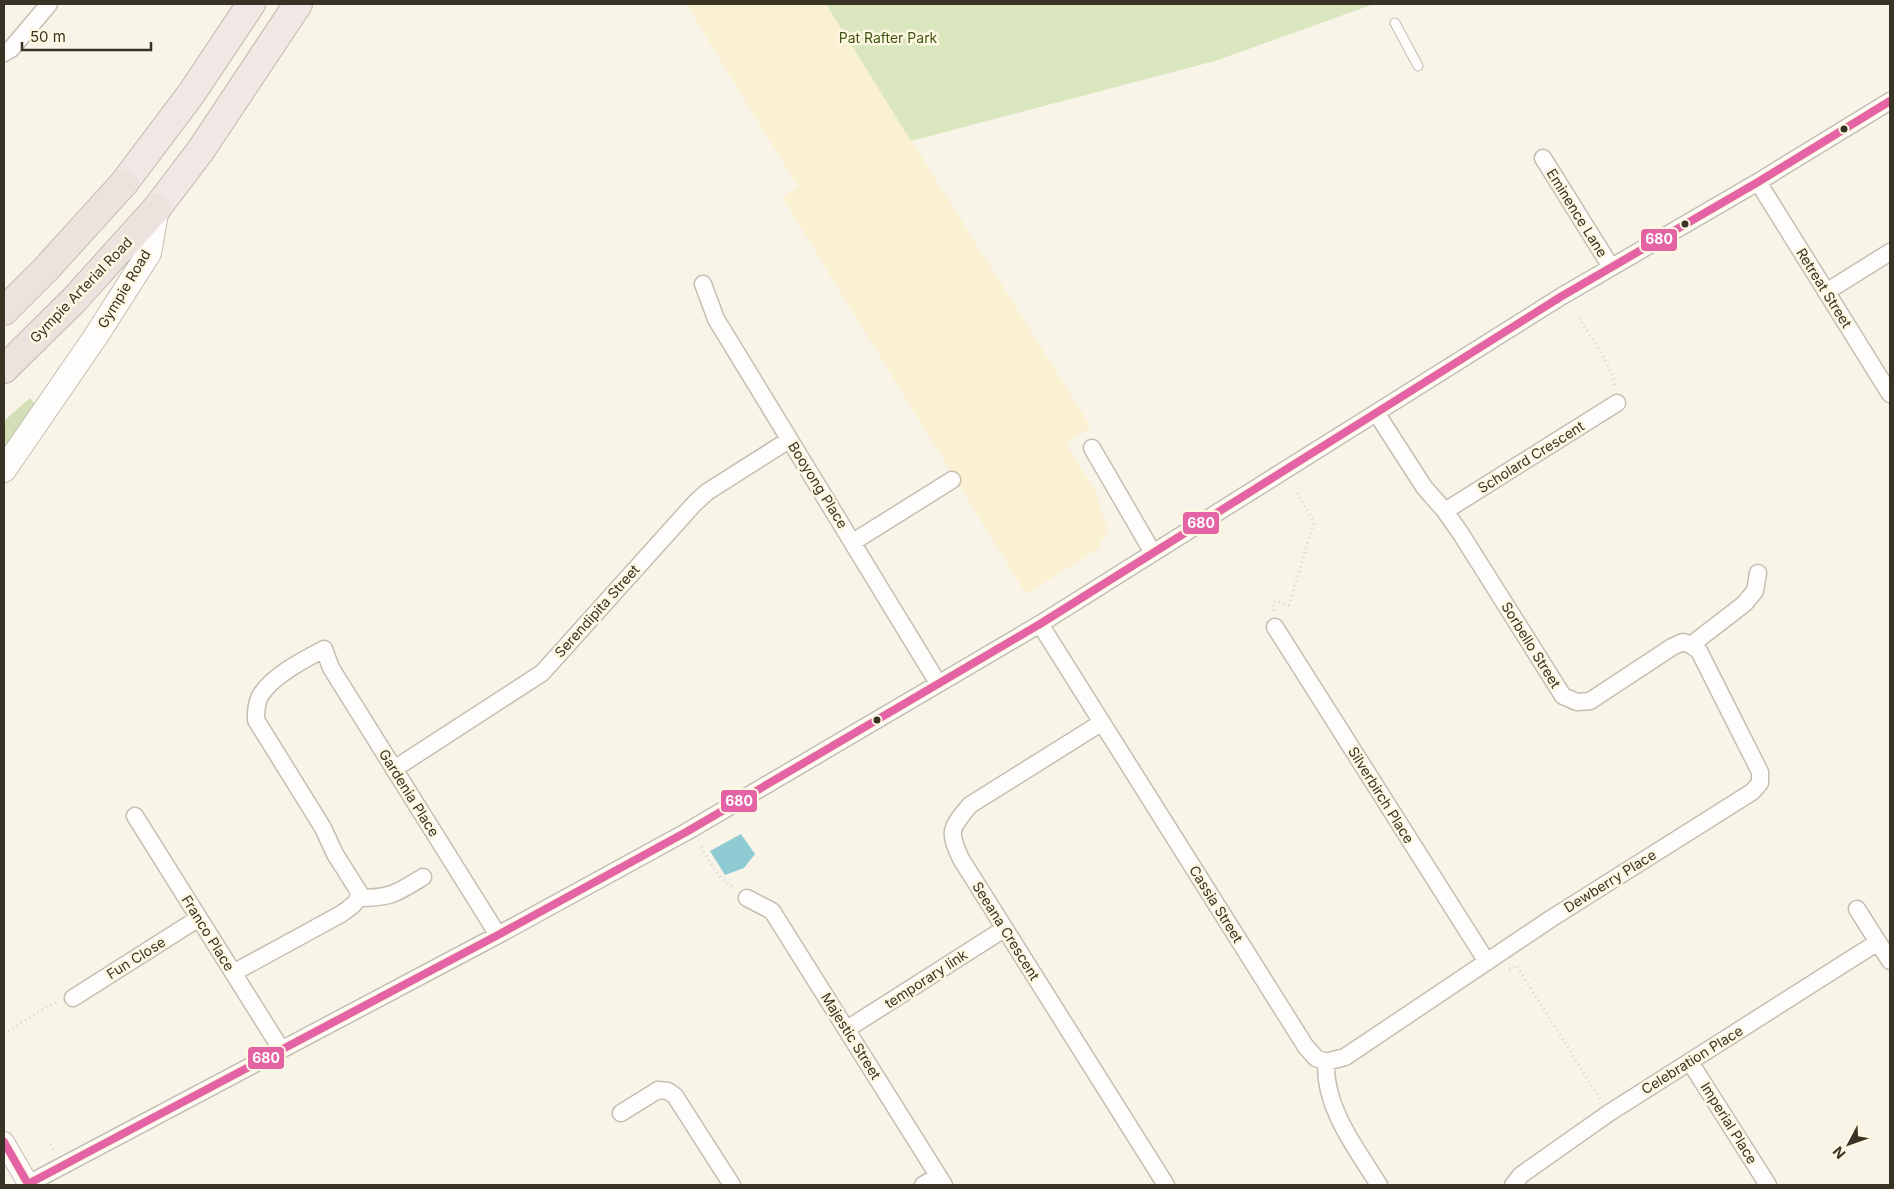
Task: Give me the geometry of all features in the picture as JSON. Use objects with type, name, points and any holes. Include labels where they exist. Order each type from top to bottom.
[{"type":"highway","points":[[4,311],[124,182],[191,94],[251,4]]},
{"type":"highway","name":"Gympie Road","points":[[156,208],[201,150],[298,4]]},
{"type":"highway","name":"Gympie Arterial Road","points":[[4,369],[74,300],[156,208]]},
{"type":"main road","name":"Gympie Road","points":[[4,470],[96,336],[149,253],[156,208]]},
{"type":"street","points":[[4,53],[11,49],[48,4]]},
{"type":"street","points":[[4,1142],[28,1185],[498,935],[688,831],[1040,624],[1611,267],[1758,182],[1890,101]]},
{"type":"street","name":"Eminence Lane","points":[[1543,158],[1611,267]]},
{"type":"street","name":"Retreat Street","points":[[1758,182],[1890,394]]},
{"type":"street","points":[[1826,292],[1890,252]]},
{"type":"street","name":"Booyong Place","points":[[703,284],[716,320],[938,684]]},
{"type":"street","name":"Scholard Crescent","points":[[1445,511],[1617,403]]},
{"type":"street","name":"Sorbello Street","points":[[1377,414],[1424,487],[1462,534],[1564,696],[1577,702],[1590,701],[1672,647],[1683,642],[1692,644],[1744,604],[1754,591],[1758,573]]},
{"type":"street","name":"Serendipita Street","points":[[394,769],[542,673],[695,502],[707,492],[789,440]]},
{"type":"street","points":[[1092,448],[1153,553]]},
{"type":"street","points":[[853,542],[952,480]]},
{"type":"street","name":"Cassia Street","points":[[1040,624],[1306,1047],[1316,1058],[1326,1062]]},
{"type":"street","name":"Silverbirch Place","points":[[1275,627],[1487,962]]},
{"type":"street","name":"Dewberry Place","points":[[1326,1062],[1345,1057],[1552,918],[1752,792],[1760,783],[1760,772],[1699,651],[1692,644]]},
{"type":"street","name":"Gardenia Place","points":[[359,898],[359,892],[335,854],[323,828],[256,720],[256,709],[260,697],[271,684],[299,663],[324,649],[331,668],[498,935]]},
{"type":"street","name":"Seeana Crescent","points":[[1101,723],[970,805],[956,822],[952,839],[961,859],[1004,929],[1166,1185]]},
{"type":"street","name":"Franco Place","points":[[135,816],[281,1049]]},
{"type":"street","points":[[233,973],[341,914],[359,898],[381,898],[397,893],[423,877]]},
{"type":"street","name":"Majestic Street","points":[[747,898],[772,911],[941,1181]]},
{"type":"street","points":[[1857,909],[1890,961]]},
{"type":"street","name":"Fun Close","points":[[72,998],[198,918]]},
{"type":"street","name":"temporary link","points":[[847,1029],[1004,929]]},
{"type":"street","name":"Celebration Place","points":[[1512,1185],[1521,1175],[1608,1112],[1878,942]]},
{"type":"street","points":[[1326,1062],[1328,1090],[1337,1115],[1379,1185]]},
{"type":"street","name":"Imperial Place","points":[[1690,1062],[1768,1185]]},
{"type":"street","points":[[621,1113],[658,1090],[668,1091],[675,1096],[732,1185]]},
{"type":"street","points":[[923,1185],[941,1181]]},
{"type":"lane","points":[[1395,23],[1418,66]]},
{"type":"path","points":[[1578,318],[1609,368],[1614,380],[1617,403]]},
{"type":"path","points":[[1275,627],[1274,601],[1289,604],[1314,522],[1297,493]]},
{"type":"path","points":[[701,847],[718,874],[747,898]]},
{"type":"path","points":[[1504,965],[1507,969],[1516,965],[1608,1112]]},
{"type":"path","points":[[4,1034],[48,1006],[72,998]]},
{"type":"shaded area","points":[[686,4],[826,4],[1091,427],[1066,444],[1095,490],[1108,532],[1099,544],[1101,547],[1026,594],[782,197],[798,187]]},
{"type":"green space","name":"Pat Rafter Park","points":[[826,4],[1374,4],[1215,61],[911,141]]},
{"type":"green space","points":[[30,398],[35,404],[4,447],[4,421]]},
{"type":"water","points":[[741,834],[755,854],[744,868],[725,875],[710,851]]},
{"type":"transit line","name":"680","points":[[28,1184],[498,935],[688,831],[1040,624],[1562,296],[1758,182],[1890,101]]},
{"type":"transit line","name":"680","points":[[4,1142],[28,1184]]}]
